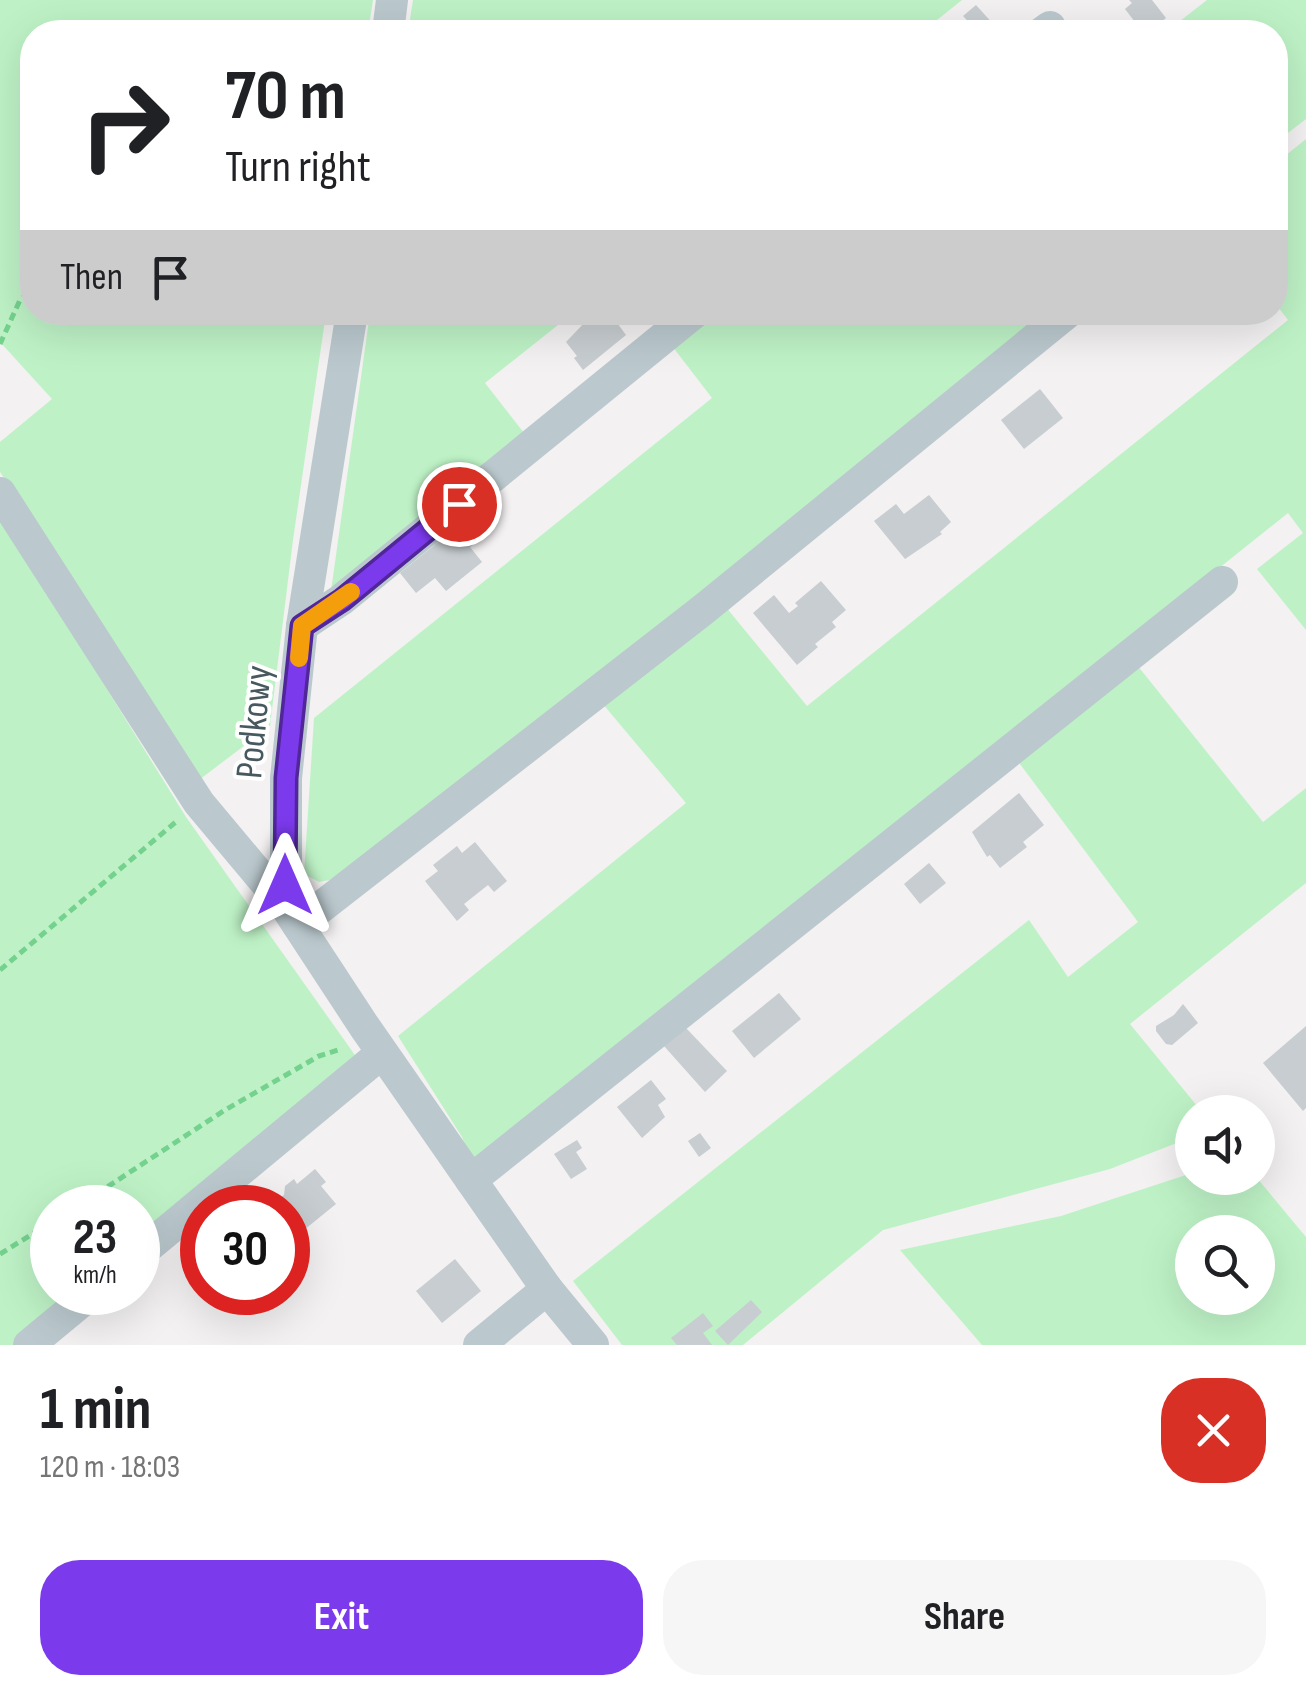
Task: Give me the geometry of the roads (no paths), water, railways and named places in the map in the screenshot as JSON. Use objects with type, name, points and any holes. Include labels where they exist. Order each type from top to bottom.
[{"type":"street","name":"Podkowy","points":[[292,916],[286,778],[302,626],[350,325]]},
{"type":"street","points":[[302,626],[342,600],[679,325]]},
{"type":"street","points":[[292,916],[704,609],[1052,325]]},
{"type":"street","points":[[0,493],[199,803],[292,916],[471,1180],[547,1288],[593,1345]]},
{"type":"street","points":[[471,1180],[1222,582]]},
{"type":"street","points":[[160,1237],[378,1046]]},
{"type":"street","points":[[479,1345],[547,1288]]},
{"type":"street","points":[[29,1345],[65,1315]]}]
